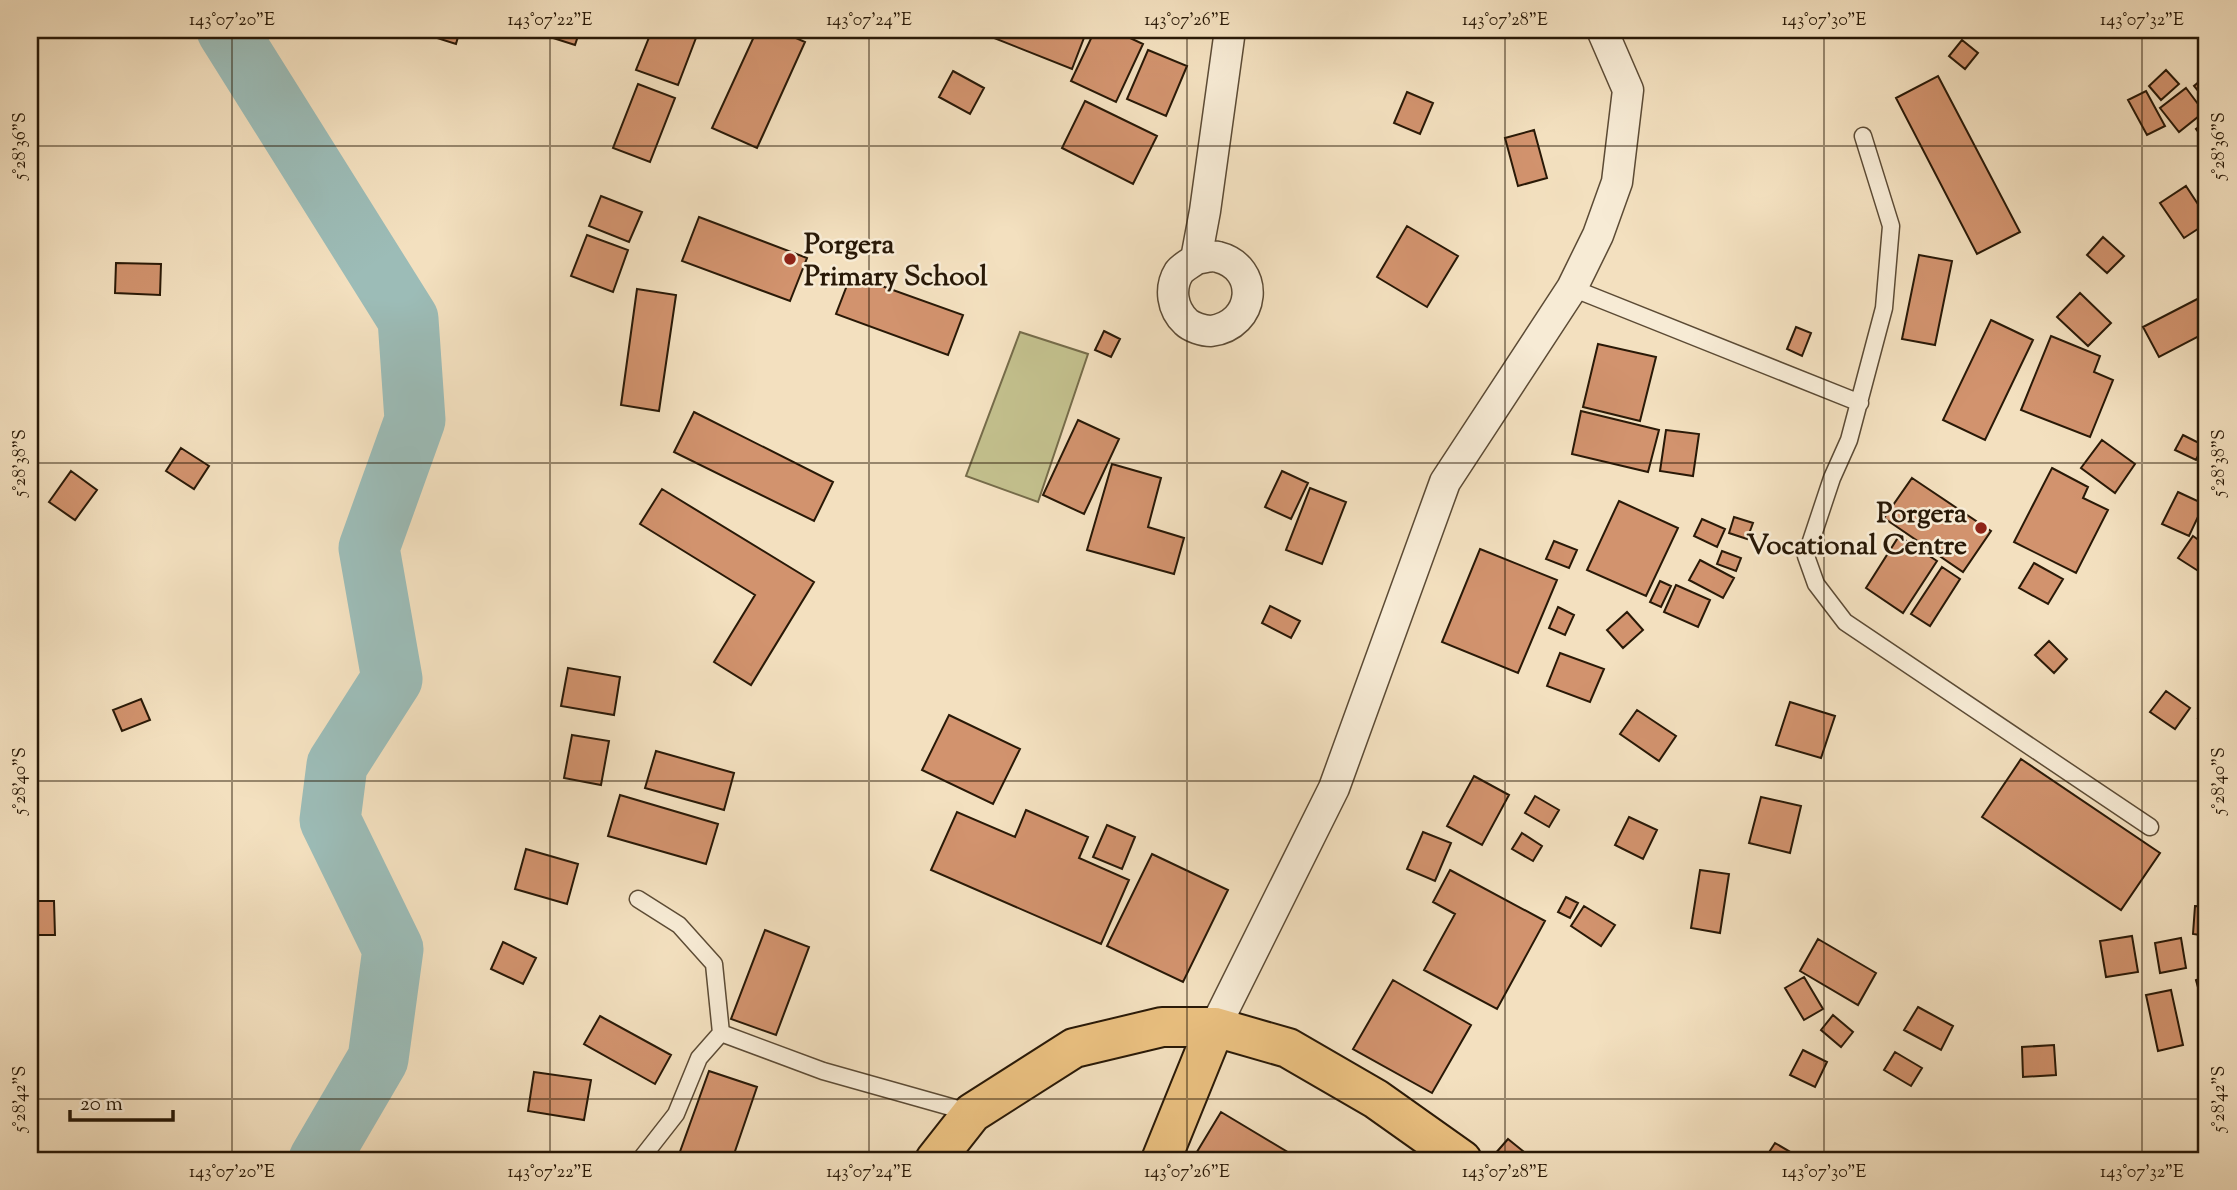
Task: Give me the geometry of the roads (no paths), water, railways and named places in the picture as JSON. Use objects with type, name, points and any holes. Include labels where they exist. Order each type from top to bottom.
[{"type":"main road","points":[[936,1160],[972,1113],[1074,1048],[1162,1027],[1215,1027],[1288,1048],[1376,1099],[1462,1160]]},
{"type":"main road","points":[[1161,1160],[1215,1027]]},
{"type":"street","points":[[1196,258],[1230,30]]},
{"type":"street","points":[[1215,1027],[1334,788],[1445,482],[1572,288],[1598,234],[1617,182],[1628,90],[1601,30]]},
{"type":"lane","points":[[1863,136],[1891,226],[1884,308],[1849,440],[1832,478],[1807,556],[1816,584],[1845,622],[2150,827]]},
{"type":"lane","points":[[1572,288],[1860,403]]},
{"type":"lane","points":[[638,899],[679,925],[714,964],[721,1033],[699,1058],[676,1114],[640,1160]]},
{"type":"lane","points":[[721,1033],[823,1070],[972,1113]]},
{"type":"waterway","points":[[227,30],[408,319],[415,420],[369,548],[392,679],[337,765],[330,820],[393,949],[378,1059],[319,1160]]},
{"type":"place","name":"Porgera Primary School","points":[[790,259]]},
{"type":"place","name":"Porgera Vocational Centre","points":[[1981,528]]}]
